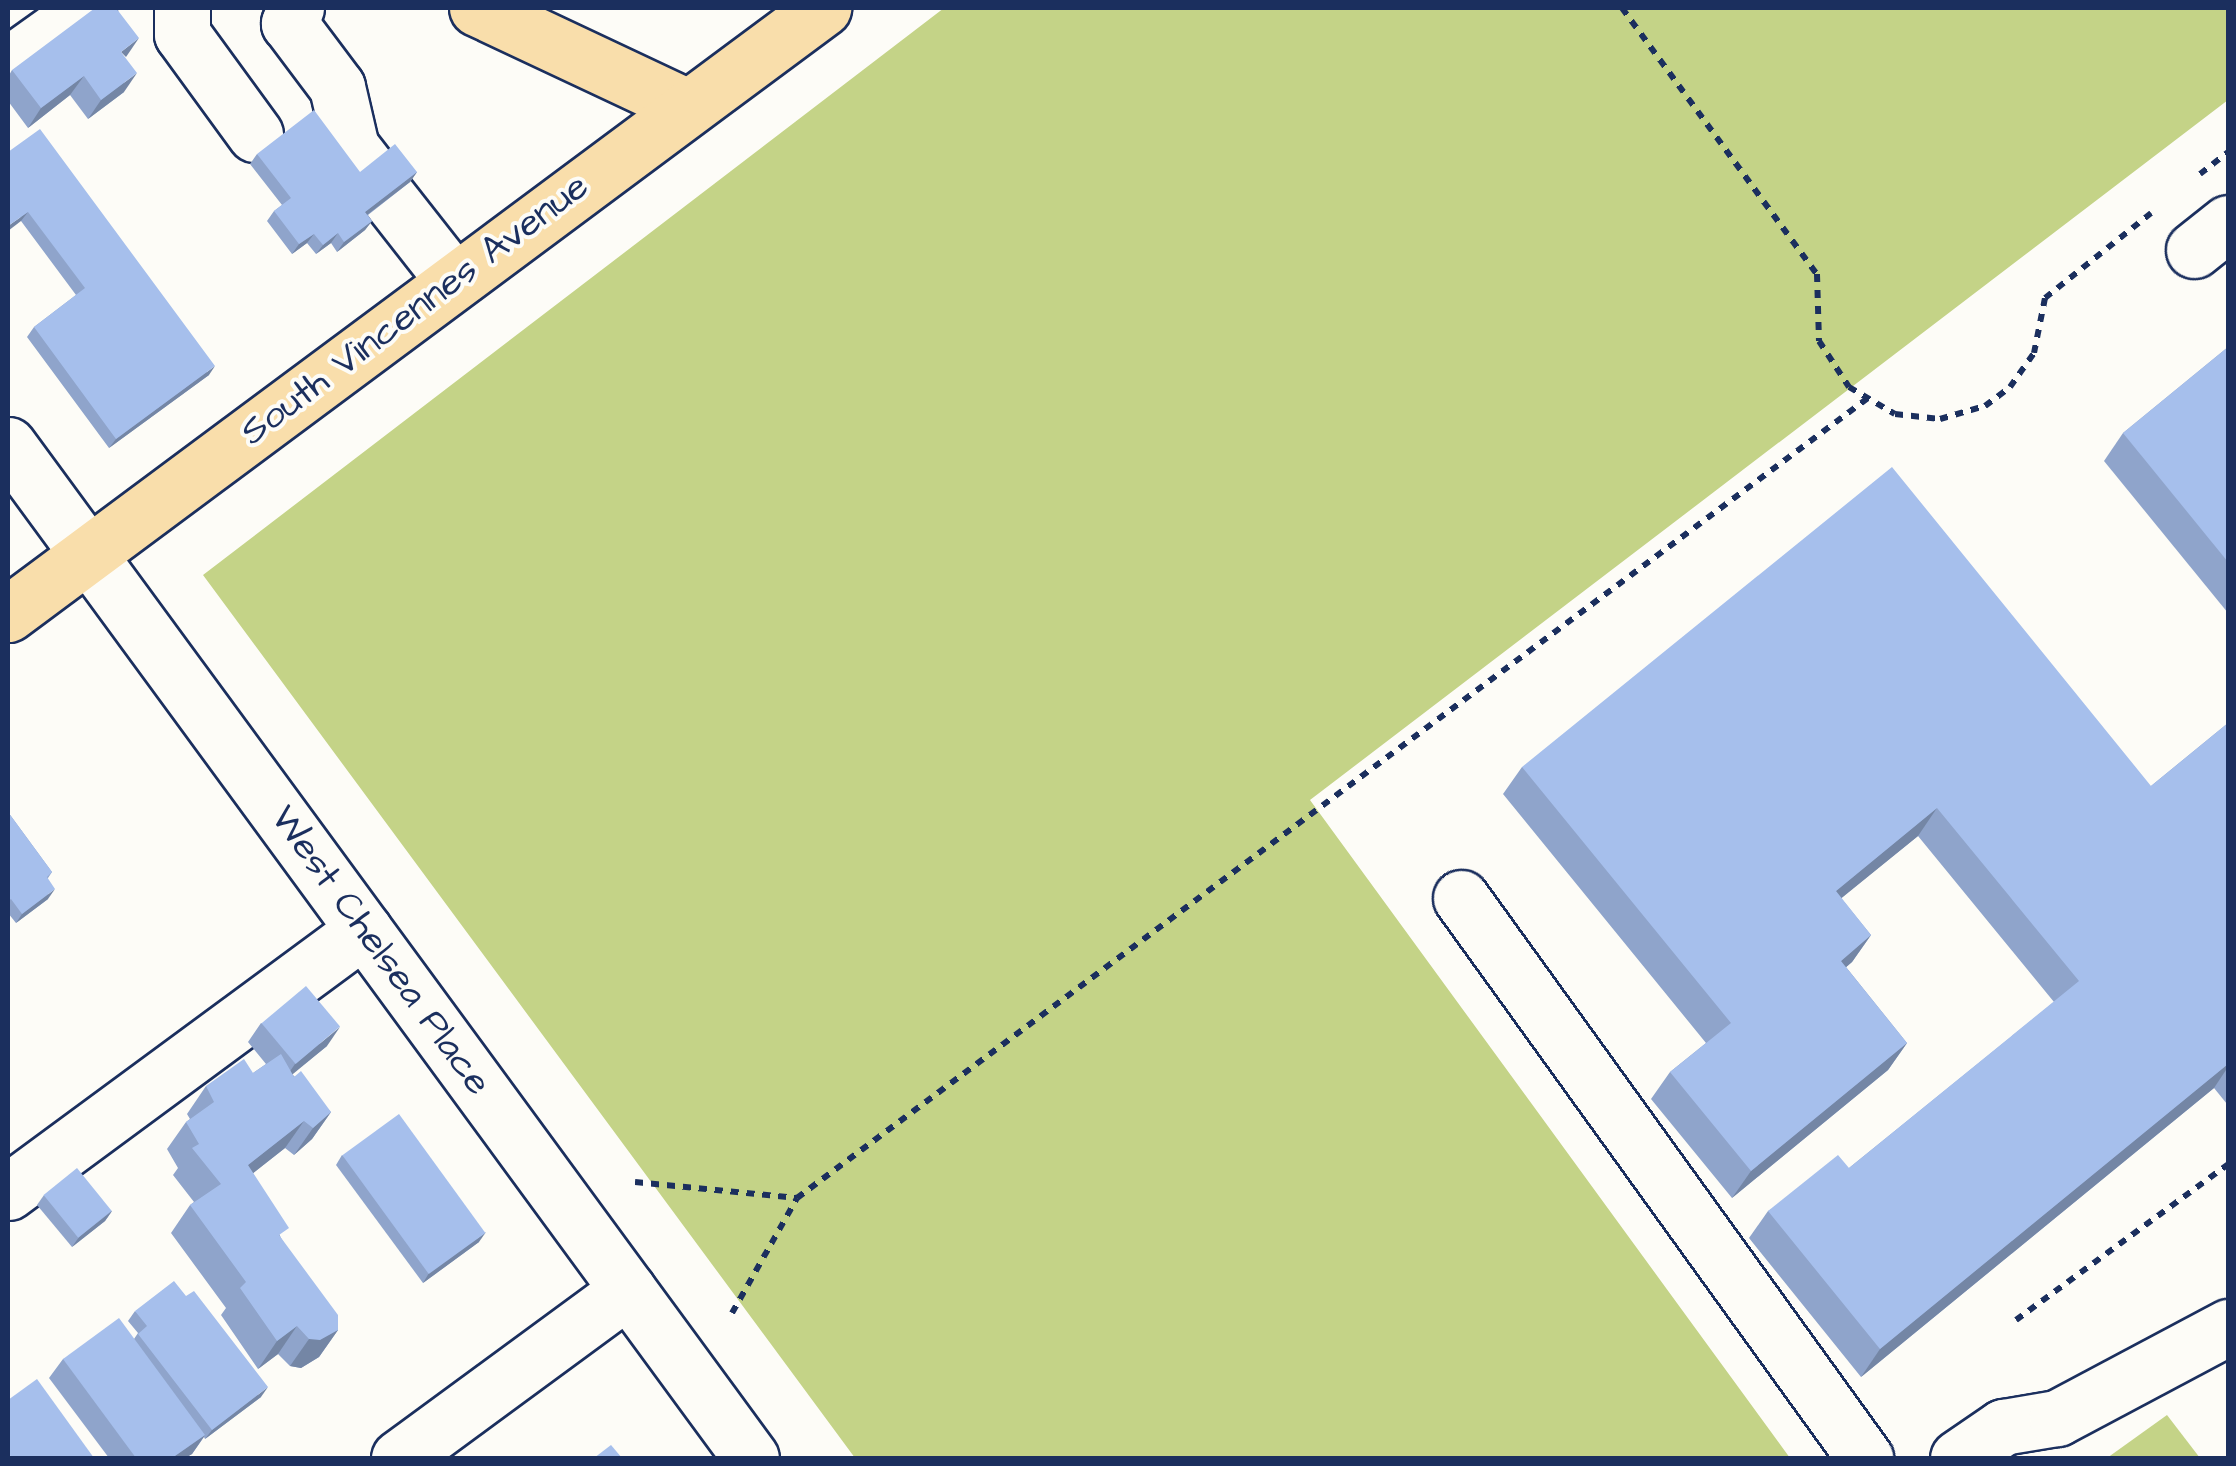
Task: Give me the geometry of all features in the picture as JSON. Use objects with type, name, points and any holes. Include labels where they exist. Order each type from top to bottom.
[{"type":"main road","points":[[478,8],[685,106]]},
{"type":"main road","name":"South Vincennes Avenue","points":[[8,614],[685,106],[823,8]]},
{"type":"street","points":[[8,65],[88,8]]},
{"type":"street","points":[[182,8],[182,34],[255,134]]},
{"type":"street","points":[[281,13],[337,87],[351,147],[454,281]]},
{"type":"street","name":"West Chelsea Place","points":[[8,445],[751,1458]]},
{"type":"street","points":[[1461,898],[1866,1458]]},
{"type":"street","points":[[8,1192],[364,930]]},
{"type":"street","points":[[399,1458],[628,1290]]},
{"type":"street","points":[[1958,1458],[2003,1427],[2057,1418],[2228,1327]]},
{"type":"path","points":[[1622,8],[1817,274],[1819,341],[1849,387],[1895,414],[1940,419],[1985,406],[2010,387],[2034,354],[2045,298],[2167,200]]},
{"type":"path","points":[[2198,176],[2228,152]]},
{"type":"path","points":[[732,1313],[797,1198],[1868,398]]},
{"type":"path","points":[[2016,1320],[2228,1164]]},
{"type":"path","points":[[635,1182],[797,1198]]},
{"type":"green space","points":[[944,8],[2228,8],[2228,100],[1310,800],[1790,1458],[855,1458],[203,575]]},
{"type":"green space","points":[[2167,1415],[2200,1458],[2107,1458]]},
{"type":"building","points":[[95,8],[116,8],[139,38],[121,52],[137,73],[101,100],[84,76],[41,108],[12,70]]},
{"type":"building","points":[[314,110],[360,172],[395,144],[417,172],[365,212],[372,221],[344,242],[338,233],[323,245],[314,234],[299,244],[274,211],[291,198],[257,154]]},
{"type":"building","points":[[40,129],[215,366],[116,439],[34,327],[85,288],[28,212],[8,226],[8,152]]},
{"type":"building","points":[[2228,347],[2228,562],[2123,433]]},
{"type":"building","points":[[1892,467],[2151,786],[2228,723],[2228,1064],[1880,1349],[1768,1211],[1838,1155],[1849,1168],[2079,981],[1937,808],[1836,891],[1871,935],[1841,961],[1907,1043],[1751,1171],[1670,1072],[1731,1023],[1522,767]]},
{"type":"building","points":[[8,812],[52,872],[47,877],[55,889],[22,914],[11,899],[8,901]]},
{"type":"building","points":[[306,986],[340,1027],[296,1064],[262,1023]]},
{"type":"building","points":[[281,1054],[294,1077],[301,1071],[331,1112],[313,1128],[304,1121],[248,1165],[289,1228],[279,1235],[338,1315],[338,1330],[320,1340],[309,1339],[297,1326],[277,1341],[240,1288],[246,1282],[190,1205],[221,1184],[192,1148],[199,1144],[186,1122],[214,1102],[206,1086],[244,1059],[253,1073]]},
{"type":"building","points":[[399,1114],[485,1233],[429,1274],[342,1155]]},
{"type":"building","points":[[77,1168],[112,1211],[78,1238],[44,1195]]},
{"type":"building","points":[[174,1281],[186,1296],[194,1291],[268,1387],[212,1430],[138,1334],[147,1326],[135,1311]]},
{"type":"building","points":[[119,1318],[205,1435],[172,1458],[136,1458],[63,1359]]},
{"type":"building","points":[[37,1379],[94,1458],[12,1458],[8,1453],[8,1400]]},
{"type":"building","points":[[611,1445],[622,1458],[594,1458]]}]
